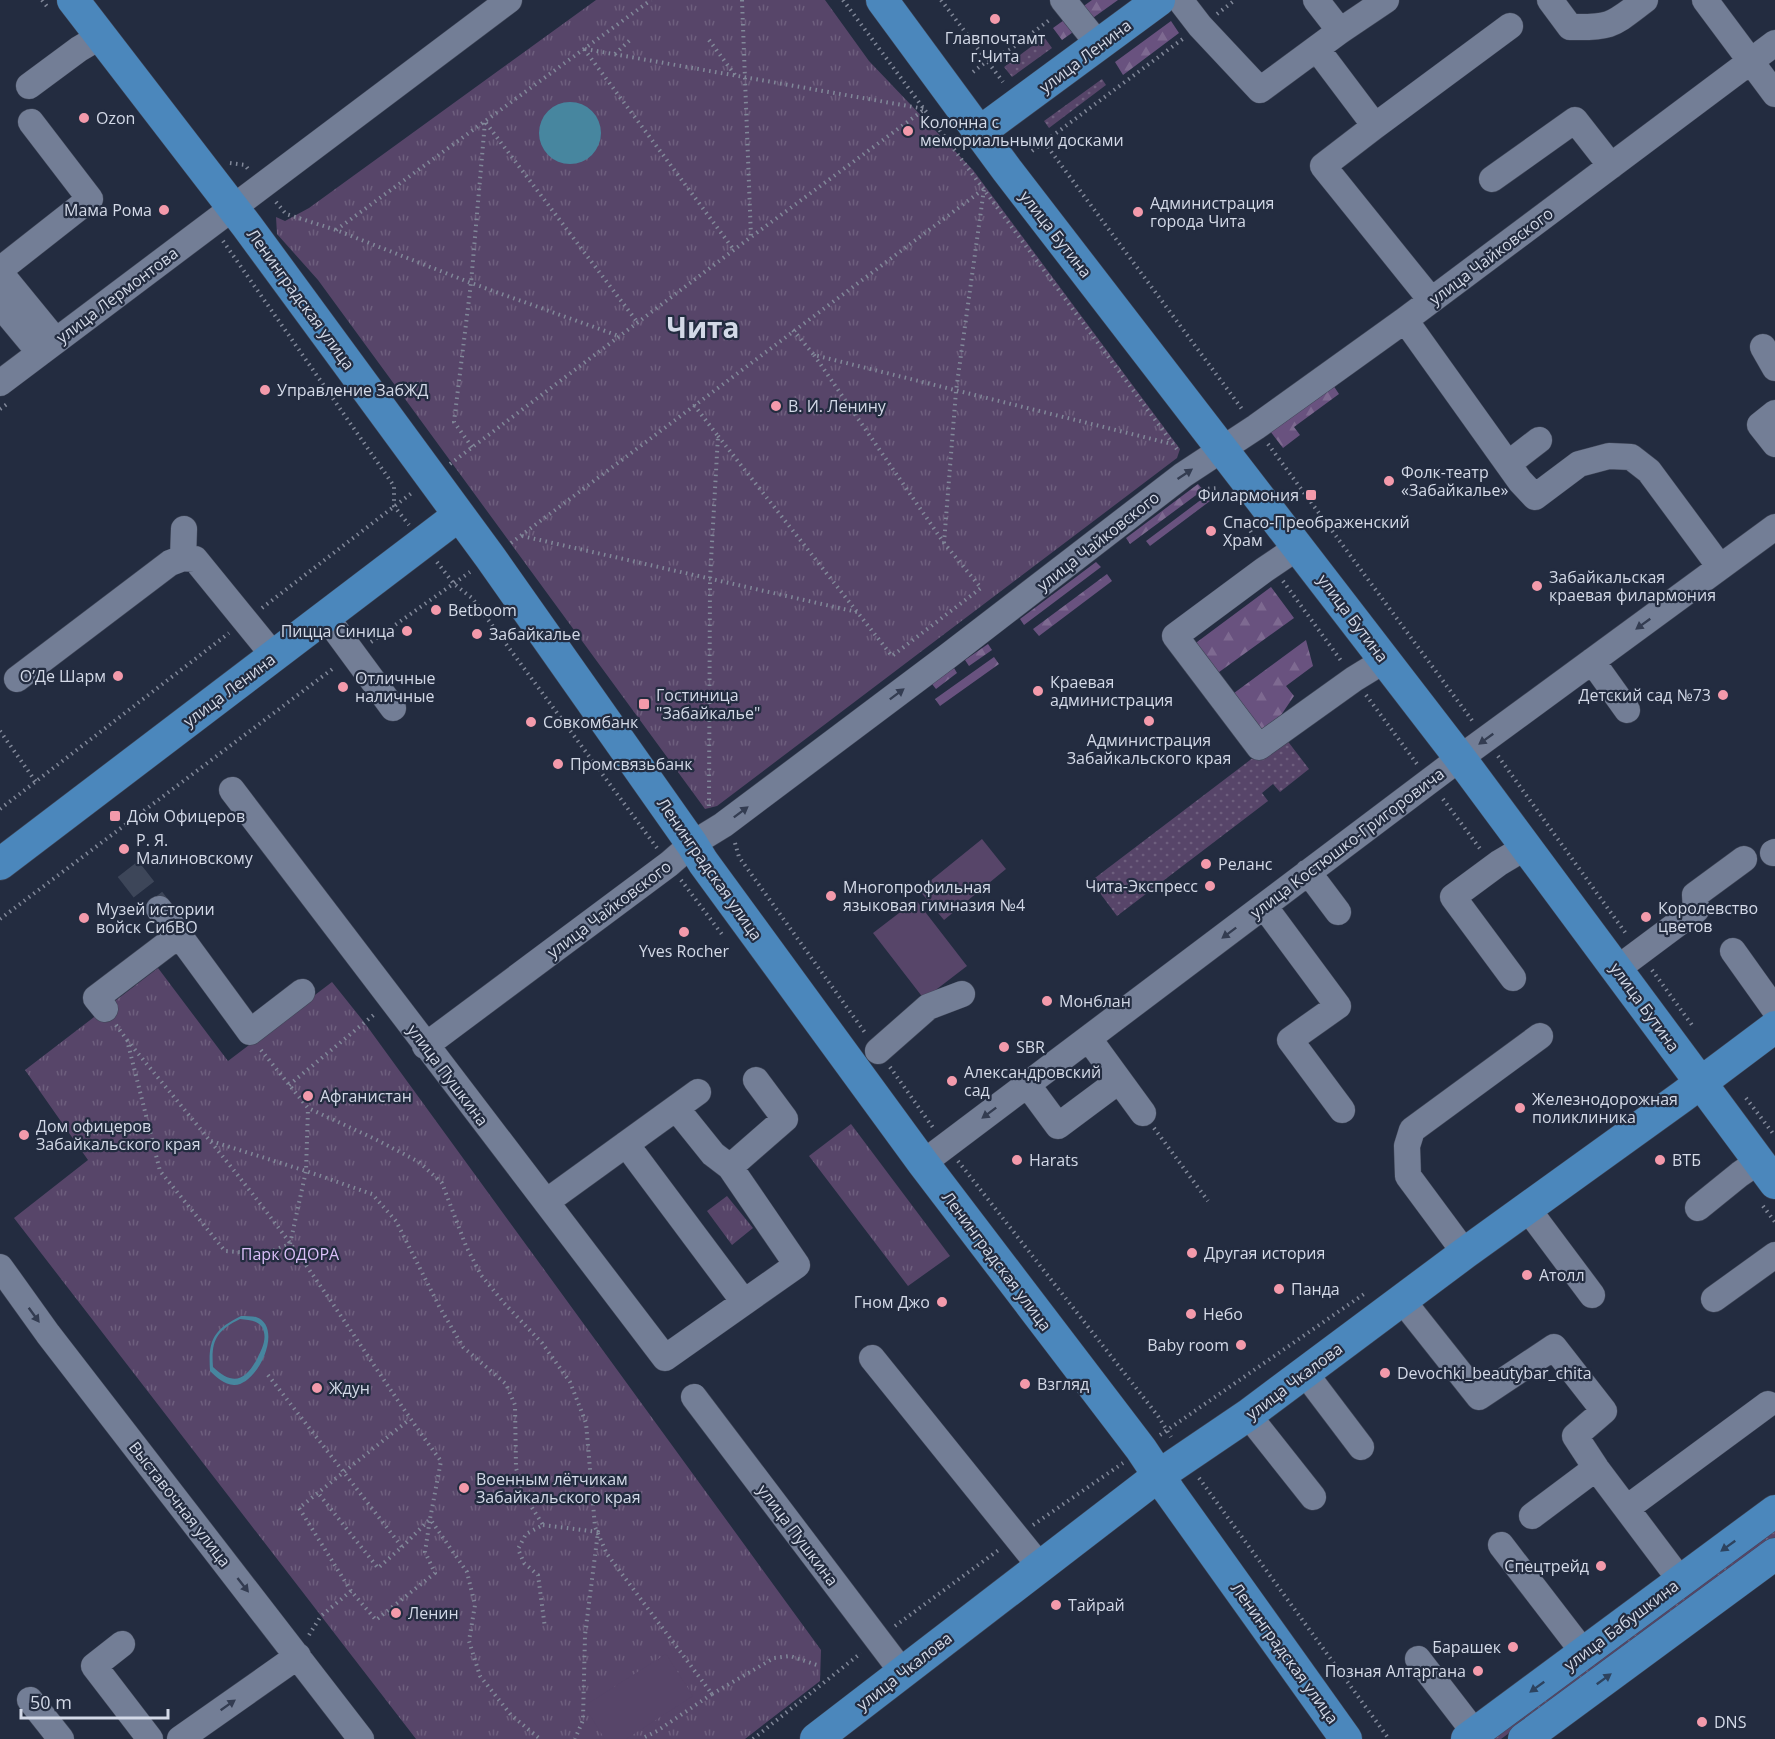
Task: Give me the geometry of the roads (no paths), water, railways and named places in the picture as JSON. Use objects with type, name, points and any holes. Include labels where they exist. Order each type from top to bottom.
[{"type":"main road","name":"Ленинградская улица","points":[[73,0],[234,208],[432,478],[703,862],[923,1163],[1141,1449],[1346,1739]]},
{"type":"main road","name":"улица Бутина","points":[[882,0],[980,132],[1526,847],[1628,961],[1712,1075],[1770,1160]]},
{"type":"main road","name":"улица Ленина","points":[[980,132],[1160,0]]},
{"type":"main road","name":"улица Ленина","points":[[0,864],[459,515]]},
{"type":"main road","name":"улица Чкалова","points":[[816,1739],[1039,1565],[1158,1476],[1248,1415],[1465,1253],[1775,1027]]},
{"type":"main road","name":"улица Бабушкина","points":[[1471,1736],[1775,1511]]},
{"type":"main road","name":"улица Бабушкина","points":[[1540,1734],[1775,1554]]},
{"type":"street","name":"улица Лермонтова","points":[[0,383],[509,0]]},
{"type":"street","points":[[1179,0],[1260,90],[1386,0]]},
{"type":"street","points":[[1316,0],[1341,32]]},
{"type":"street","points":[[1550,0],[1570,27],[1599,28],[1614,24],[1645,0]]},
{"type":"street","points":[[1705,0],[1775,94]]},
{"type":"street","points":[[1066,3],[1099,45]]},
{"type":"street","points":[[1431,300],[1323,166],[1510,26]]},
{"type":"street","points":[[29,86],[79,49],[101,36]]},
{"type":"street","name":"улица Чайковского","points":[[425,1046],[669,864],[692,844],[723,825],[920,677],[1184,475],[1256,428],[1405,320],[1775,43]]},
{"type":"street","points":[[1317,49],[1375,126]]},
{"type":"street","points":[[1492,179],[1575,120],[1611,166]]},
{"type":"street","points":[[31,122],[90,199],[6,265],[2,275],[48,347]]},
{"type":"street","points":[[0,304],[48,347]]},
{"type":"street","points":[[1405,320],[1508,464],[1535,496],[1579,464],[1609,456],[1631,457],[1649,471],[1720,567]]},
{"type":"street","points":[[1775,413],[1760,425],[1775,444]]},
{"type":"street","points":[[1508,464],[1539,441]]},
{"type":"street","name":"улица Костюшко-Григоровича","points":[[923,1163],[1460,758],[1775,527]]},
{"type":"street","points":[[183,558],[184,529]]},
{"type":"street","points":[[1298,547],[1175,636],[1258,747],[1354,679],[1385,660]]},
{"type":"street","points":[[17,678],[170,563],[183,558],[195,559],[274,656]]},
{"type":"street","points":[[326,616],[393,708]]},
{"type":"street","points":[[1592,661],[1627,710]]},
{"type":"street","name":"улица Пушкина","points":[[232,790],[665,1358],[744,1302]]},
{"type":"street","points":[[1513,978],[1453,897],[1499,863],[1526,847]]},
{"type":"street","points":[[1628,961],[1696,910],[1695,895],[1744,859]]},
{"type":"street","points":[[1308,872],[1338,912]]},
{"type":"street","points":[[1264,906],[1338,1006],[1290,1040],[1342,1110]]},
{"type":"street","points":[[159,909],[250,1032],[302,992]]},
{"type":"street","points":[[105,1009],[96,998],[179,935]]},
{"type":"street","points":[[1733,951],[1775,1010]]},
{"type":"street","points":[[878,1051],[928,1007],[962,994]]},
{"type":"street","points":[[1465,1253],[1408,1176],[1407,1146],[1412,1130],[1540,1036]]},
{"type":"street","points":[[1089,1039],[1143,1113]]},
{"type":"street","points":[[730,1167],[785,1119],[756,1080]]},
{"type":"street","points":[[1027,1084],[1058,1126],[1109,1088]]},
{"type":"street","points":[[546,1202],[698,1092]]},
{"type":"street","points":[[626,1144],[744,1302],[796,1265],[730,1167],[713,1154],[676,1108]]},
{"type":"street","points":[[1698,1208],[1740,1174],[1770,1160]]},
{"type":"street","points":[[1527,1208],[1592,1295]]},
{"type":"street","points":[[1714,1299],[1775,1255]]},
{"type":"street","name":"Выставочная улица","points":[[0,1268],[8,1295],[48,1334],[361,1739]]},
{"type":"street","points":[[1402,1300],[1479,1397],[1554,1347],[1604,1411],[1575,1436],[1596,1468],[1681,1581]]},
{"type":"street","points":[[872,1358],[1039,1565]]},
{"type":"street","points":[[1305,1373],[1361,1447]]},
{"type":"street","name":"улица Пушкина","points":[[694,1397],[903,1673]]},
{"type":"street","points":[[1626,1508],[1768,1404]]},
{"type":"street","points":[[1248,1415],[1313,1497]]},
{"type":"street","points":[[1532,1516],[1596,1468]]},
{"type":"street","points":[[1501,1545],[1584,1653]]},
{"type":"street","points":[[122,1644],[94,1666],[150,1739]]},
{"type":"street","points":[[180,1739],[298,1656]]},
{"type":"street","points":[[1418,1659],[1471,1736]]},
{"type":"street","points":[[30,1700],[61,1739]]},
{"type":"water","points":[[564,102],[576,102],[592,111],[599,121],[601,133],[599,145],[592,155],[576,164],[564,164],[553,159],[544,150],[539,139],[539,127],[544,116],[553,107]]},
{"type":"water","points":[[241,1316],[256,1317],[264,1323],[268,1332],[268,1343],[259,1367],[243,1383],[234,1385],[221,1380],[210,1371],[210,1351],[214,1337],[218,1331]],"holes":[[[240,1319],[258,1323],[264,1331],[264,1339],[257,1359],[248,1372],[233,1379],[213,1367],[213,1350],[220,1333]]]},
{"type":"tunnel","points":[[128,869],[159,909]]},
{"type":"place","name":"Главпочтамт г.Чита","points":[[995,19]]},
{"type":"place","name":"Ozon","points":[[84,118]]},
{"type":"place","name":"Колонна с мемориальными досками","points":[[908,131]]},
{"type":"place","name":"Мама Рома","points":[[164,210]]},
{"type":"place","name":"Администрация города Чита","points":[[1138,212]]},
{"type":"place","name":"Управление ЗабЖД","points":[[265,390]]},
{"type":"place","name":"В. И. Ленину","points":[[776,406]]},
{"type":"place","name":"Фолк-театр «Забайкалье»","points":[[1389,481]]},
{"type":"place","name":"Филармония","points":[[1311,495]]},
{"type":"place","name":"Спасо-Преображенский Храм","points":[[1211,531]]},
{"type":"place","name":"Забайкальская краевая филармония","points":[[1537,586]]},
{"type":"place","name":"Betboom","points":[[436,610]]},
{"type":"place","name":"Пицца Синица","points":[[407,631]]},
{"type":"place","name":"Забайкалье","points":[[477,634]]},
{"type":"place","name":"О’Де Шарм","points":[[118,676]]},
{"type":"place","name":"Отличные наличные","points":[[343,687]]},
{"type":"place","name":"Краевая администрация","points":[[1038,691]]},
{"type":"place","name":"Детский сад №73","points":[[1723,695]]},
{"type":"place","name":"Гостиница \"Забайкалье\"","points":[[644,704]]},
{"type":"place","name":"Администрация Забайкальского края","points":[[1149,721]]},
{"type":"place","name":"Совкомбанк","points":[[531,722]]},
{"type":"place","name":"Промсвязьбанк","points":[[558,764]]},
{"type":"place","name":"Дом Офицеров","points":[[115,816]]},
{"type":"place","name":"Р. Я. Малиновскому","points":[[124,849]]},
{"type":"place","name":"Реланс","points":[[1206,864]]},
{"type":"place","name":"Чита-Экспресс","points":[[1210,886]]},
{"type":"place","name":"Многопрофильная языковая гимназия №4","points":[[831,896]]},
{"type":"place","name":"Королевство цветов","points":[[1646,917]]},
{"type":"place","name":"Музей истории войск СибВО","points":[[84,918]]},
{"type":"place","name":"Yves Rocher","points":[[684,932]]},
{"type":"place","name":"Монблан","points":[[1047,1001]]},
{"type":"place","name":"SBR","points":[[1004,1047]]},
{"type":"place","name":"Александровский сад","points":[[952,1081]]},
{"type":"place","name":"Афганистан","points":[[308,1096]]},
{"type":"place","name":"Железнодорожная поликлиника","points":[[1520,1108]]},
{"type":"place","name":"Дом офицеров Забайкальского края","points":[[24,1135]]},
{"type":"place","name":"Harats","points":[[1017,1160]]},
{"type":"place","name":"ВТБ","points":[[1660,1160]]},
{"type":"place","name":"Другая история","points":[[1192,1253]]},
{"type":"place","name":"Атолл","points":[[1527,1275]]},
{"type":"place","name":"Панда","points":[[1279,1289]]},
{"type":"place","name":"Гном Джо","points":[[942,1302]]},
{"type":"place","name":"Небо","points":[[1191,1314]]},
{"type":"place","name":"Baby room","points":[[1241,1345]]},
{"type":"place","name":"Devochki_beautybar_chita","points":[[1385,1373]]},
{"type":"place","name":"Взгляд","points":[[1025,1384]]},
{"type":"place","name":"Ждун","points":[[317,1388]]},
{"type":"place","name":"Военным лётчикам Забайкальского края","points":[[464,1488]]},
{"type":"place","name":"Спецтрейд","points":[[1601,1566]]},
{"type":"place","name":"Тайрай","points":[[1056,1605]]},
{"type":"place","name":"Ленин","points":[[396,1613]]},
{"type":"place","name":"Барашек","points":[[1513,1647]]},
{"type":"place","name":"Позная Алтаргана","points":[[1478,1671]]},
{"type":"place","name":"DNS","points":[[1702,1722]]},
{"type":"district","name":"Чита","points":[[703,327]]},
{"type":"park label","name":"Парк ОДОРА","points":[[290,1254]]}]
